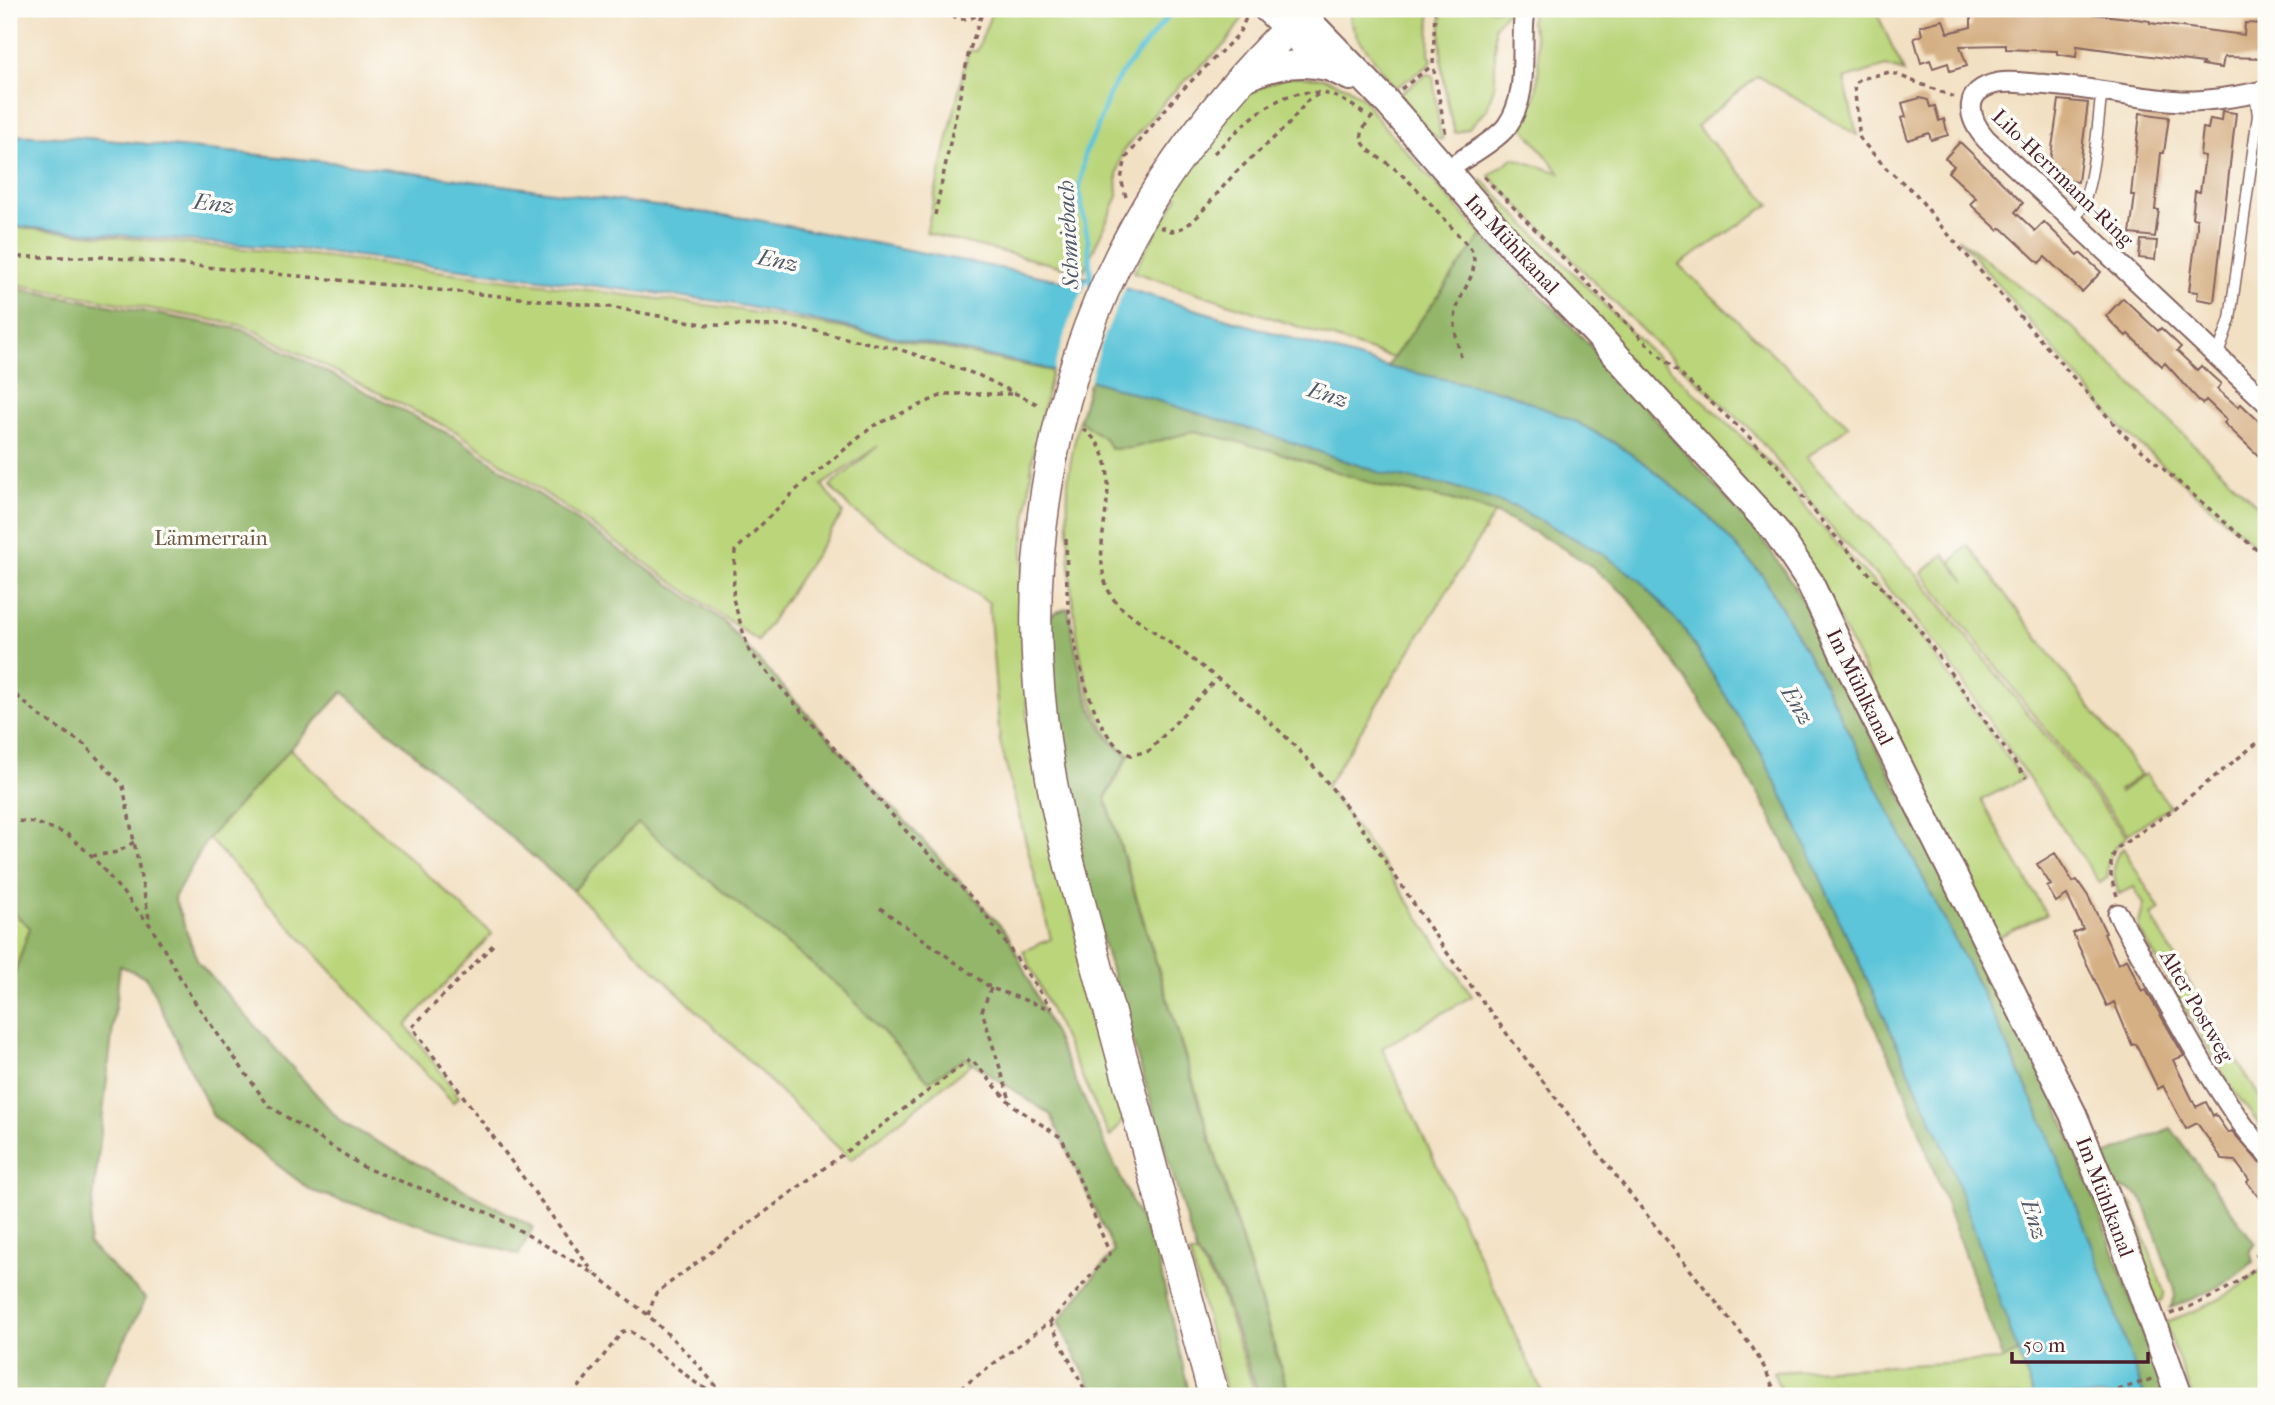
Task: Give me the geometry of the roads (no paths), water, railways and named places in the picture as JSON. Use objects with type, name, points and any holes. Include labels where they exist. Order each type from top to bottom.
[{"type":"main road","points":[[1214,1396],[1070,866],[1046,758],[1039,707],[1035,627],[1041,523],[1052,458],[1066,396],[1093,316],[1128,239],[1161,184],[1198,131],[1293,14]]},
{"type":"street","points":[[1455,164],[1506,128],[1515,109],[1522,91],[1525,9]]},
{"type":"street","name":"Im Mühlkanal","points":[[1293,14],[1376,102]]},
{"type":"street","name":"Im Mühlkanal","points":[[1293,14],[1328,67],[1455,164],[1513,246],[1775,530],[1809,581],[1856,681],[2073,1114],[2107,1197],[2179,1396]]},
{"type":"street","points":[[1238,81],[1281,65],[1299,63],[1328,67]]},
{"type":"street","name":"Lilo-Herrmann-Ring","points":[[2261,92],[2182,101],[2055,85],[1998,83],[1982,90],[1972,103],[1971,118],[1976,128],[2266,402]]},
{"type":"street","name":"Alter Postweg","points":[[2118,914],[2220,1092],[2266,1152]]},
{"type":"lane","points":[[2073,221],[2089,186],[2102,90]]},
{"type":"lane","points":[[2214,354],[2220,348],[2230,319],[2261,92]]},
{"type":"water","name":"Enz","points":[[9,135],[87,138],[340,163],[758,220],[1064,281],[1088,277],[1387,367],[1505,392],[1576,422],[1613,442],[1647,465],[1712,520],[1763,576],[1817,670],[1990,1009],[2045,1127],[2094,1250],[2144,1396],[2034,1396],[1945,1149],[1760,751],[1684,629],[1641,581],[1600,552],[1515,507],[1452,486],[1384,474],[1279,438],[1090,380],[1023,363],[724,302],[319,251],[9,226]]},
{"type":"waterway","name":"Schmiebach","points":[[1091,285],[1088,240],[1079,192],[1085,153],[1110,92],[1121,74],[1174,9]]},
{"type":"park label","name":"Lämmerrain","points":[[211,538]]}]
